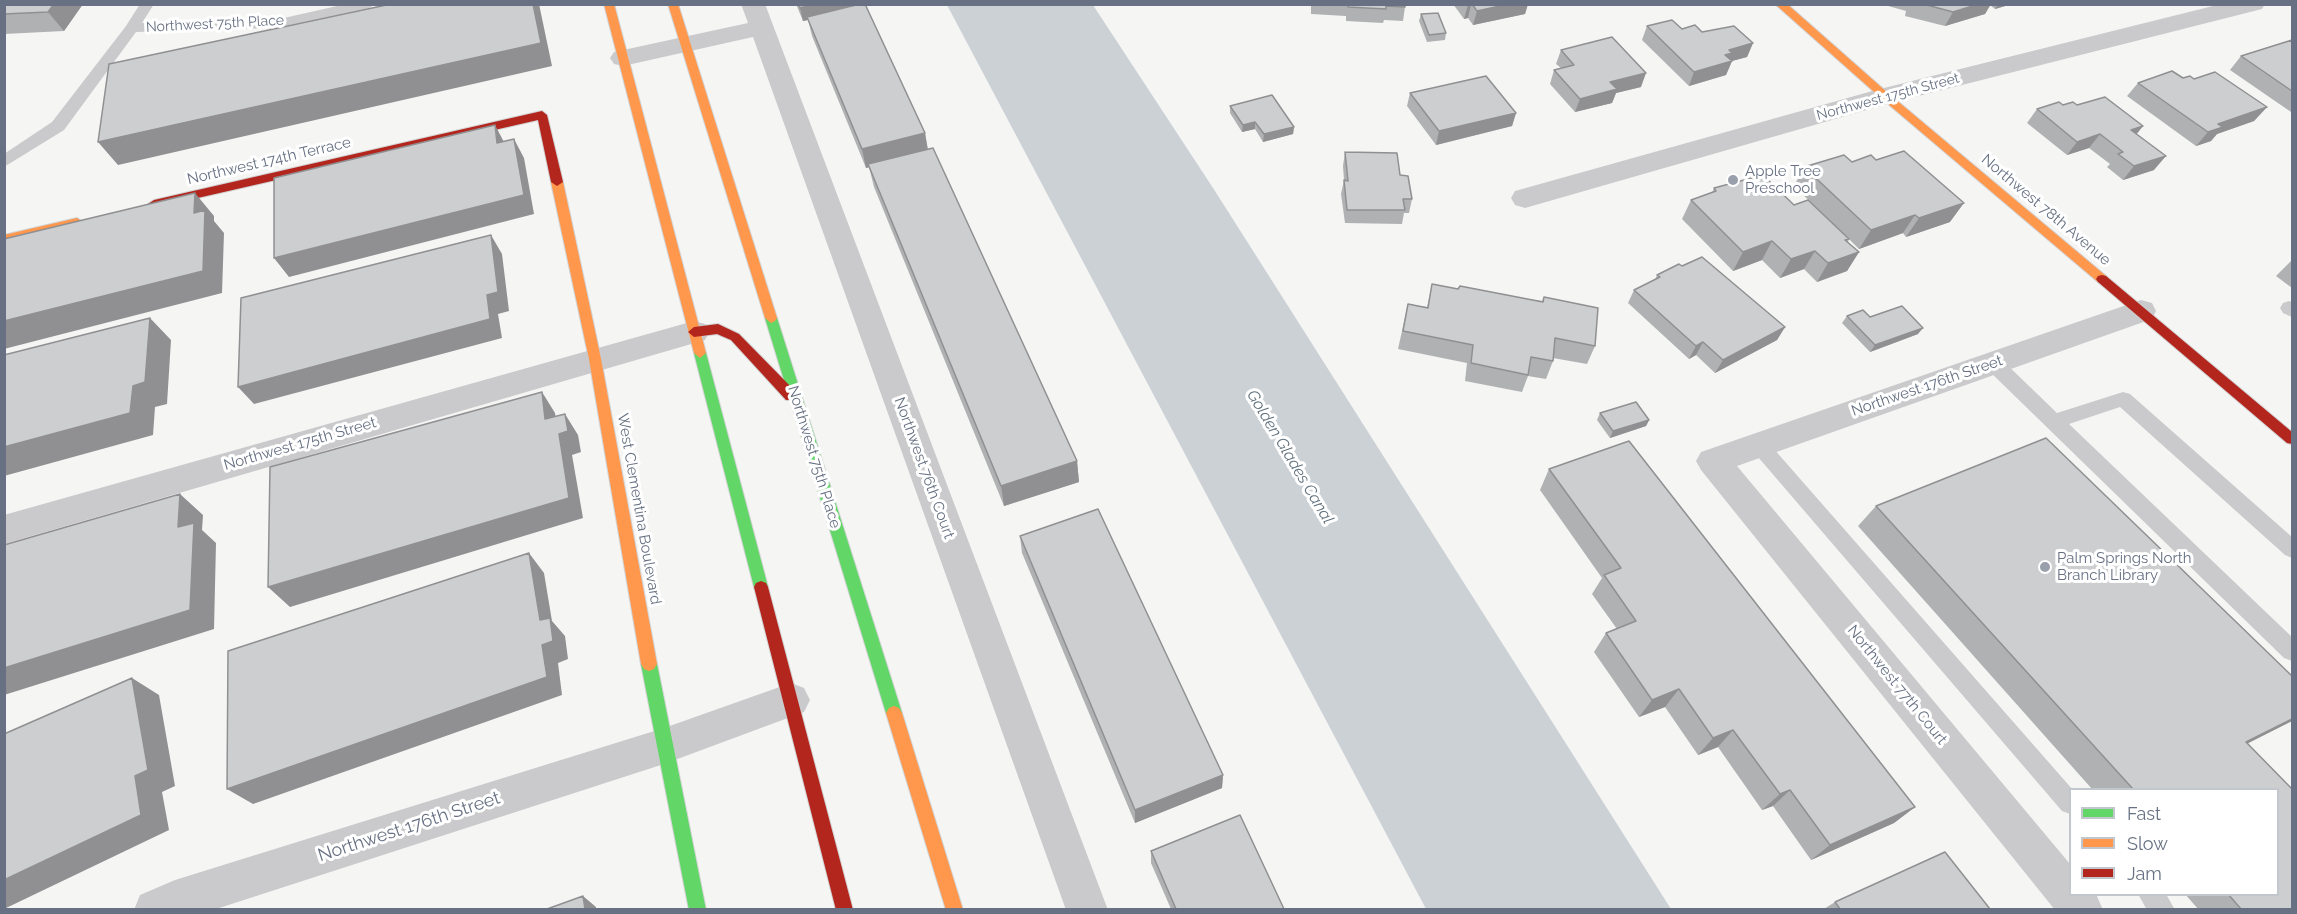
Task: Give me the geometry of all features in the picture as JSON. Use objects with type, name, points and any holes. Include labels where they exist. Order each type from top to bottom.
[{"type":"street","points":[[609,4],[845,909]]},
{"type":"street","name":"Northwest 75th Place","points":[[673,4],[955,909]]},
{"type":"street","name":"Northwest 78th Avenue","points":[[1780,4],[1885,96],[2292,439]]},
{"type":"street","name":"Northwest 175th Street","points":[[1525,198],[1885,96],[2253,4]]},
{"type":"street","name":"Northwest 76th Court","points":[[623,58],[685,45],[757,16],[1087,909]]},
{"type":"street","name":"Northwest 174th Terrace","points":[[145,207],[542,116]]},
{"type":"street","name":"West Clementina Boulevard","points":[[542,116],[595,359],[664,746],[698,909]]},
{"type":"street","points":[[4,239],[86,220]]},
{"type":"street","name":"Northwest 176th Street","points":[[1713,461],[2141,311]]},
{"type":"street","points":[[694,332],[718,329],[735,337],[797,402]]},
{"type":"street","name":"Northwest 175th Street","points":[[4,530],[694,332]]},
{"type":"street","name":"Northwest 77th Court","points":[[1713,461],[2069,893]]},
{"type":"street","name":"Northwest 176th Street","points":[[155,909],[664,746],[790,700]]},
{"type":"street","name":"Northwest 77th Court","points":[[2071,896],[2082,909]]},
{"type":"lane","name":"Northwest 75th Place","points":[[6,161],[58,126],[132,28],[147,4]]},
{"type":"lane","name":"Northwest 75th Place","points":[[132,28],[275,24],[350,6],[369,4]]},
{"type":"lane","points":[[1993,363],[2292,651]]},
{"type":"lane","points":[[2054,422],[2123,399],[2292,549]]},
{"type":"lane","points":[[1759,445],[2069,802]]},
{"type":"lane","points":[[2152,896],[2163,909]]},
{"type":"water","name":"Golden Glades Canal","points":[[947,5],[1093,5],[1215,191],[1671,909],[1426,909]]},
{"type":"building","points":[[4,4],[54,4],[48,12],[4,14]]},
{"type":"building","points":[[391,4],[533,4],[541,43],[98,142],[109,64]]},
{"type":"building","points":[[799,4],[813,4],[800,8]]},
{"type":"building","points":[[865,4],[925,133],[862,149],[807,17]]},
{"type":"building","points":[[1348,4],[1405,4],[1405,7],[1386,6],[1386,9],[1348,7]]},
{"type":"building","points":[[1472,4],[1509,4],[1477,11]]},
{"type":"building","points":[[1923,4],[1979,4],[1953,12]]},
{"type":"building","points":[[1438,13],[1446,33],[1429,35],[1421,14]]},
{"type":"building","points":[[1672,20],[1682,29],[1695,25],[1702,32],[1734,26],[1753,43],[1729,50],[1732,53],[1725,55],[1732,61],[1694,72],[1647,26]]},
{"type":"building","points":[[1612,37],[1646,73],[1610,82],[1617,89],[1580,99],[1554,70],[1574,65],[1561,50]]},
{"type":"building","points":[[2292,40],[2292,91],[2241,56]]},
{"type":"building","points":[[2172,71],[2183,78],[2190,76],[2194,79],[2215,72],[2267,107],[2218,124],[2223,127],[2208,132],[2138,83]]},
{"type":"building","points":[[1486,76],[1516,113],[1439,131],[1410,93]]},
{"type":"building","points":[[1272,95],[1294,127],[1264,134],[1255,122],[1243,125],[1230,106]]},
{"type":"building","points":[[2105,97],[2143,126],[2131,130],[2166,156],[2134,166],[2118,154],[2123,152],[2100,134],[2077,142],[2037,109],[2059,102],[2063,105],[2073,102],[2077,105]]},
{"type":"building","points":[[495,125],[497,143],[514,139],[524,195],[274,258],[274,178]]},
{"type":"building","points":[[933,148],[1077,461],[1001,486],[868,164]]},
{"type":"building","points":[[1904,151],[1964,203],[1919,218],[1915,215],[1871,230],[1804,167],[1844,155],[1852,162],[1871,155],[1876,160]]},
{"type":"building","points":[[1345,152],[1397,153],[1400,175],[1408,176],[1412,199],[1403,199],[1405,210],[1347,210],[1344,180],[1348,181]]},
{"type":"building","points":[[1763,175],[1794,205],[1808,200],[1849,239],[1845,240],[1859,252],[1828,263],[1815,251],[1791,259],[1772,241],[1743,252],[1691,200],[1716,191],[1714,188]]},
{"type":"building","points":[[195,193],[194,213],[205,210],[203,271],[4,321],[4,239]]},
{"type":"building","points":[[491,235],[498,292],[487,295],[490,319],[238,387],[241,298]]},
{"type":"building","points":[[1702,257],[1785,327],[1723,360],[1703,342],[1696,346],[1634,290],[1679,264],[1682,266]]},
{"type":"building","points":[[1432,284],[1458,289],[1460,286],[1543,302],[1544,297],[1598,308],[1595,346],[1555,338],[1553,361],[1531,357],[1528,375],[1471,363],[1473,345],[1403,331],[1408,304],[1428,308]]},
{"type":"building","points":[[1902,306],[1923,328],[1875,345],[1847,316],[1863,310],[1870,317]]},
{"type":"building","points":[[150,318],[145,382],[133,386],[130,413],[4,447],[4,355]]},
{"type":"building","points":[[542,392],[545,419],[565,414],[568,431],[559,434],[569,498],[268,587],[270,467]]},
{"type":"building","points":[[1636,402],[1649,420],[1613,431],[1600,413]]},
{"type":"building","points":[[2046,438],[2292,676],[2292,719],[2246,742],[2292,789],[2292,909],[2241,909],[2230,896],[2279,896],[2279,788],[2132,788],[1876,506]]},
{"type":"building","points":[[1629,441],[1915,807],[1830,845],[1790,790],[1780,794],[1733,730],[1713,738],[1679,689],[1652,700],[1606,633],[1636,621],[1604,575],[1621,568],[1549,469]]},
{"type":"building","points":[[180,494],[178,527],[194,523],[190,610],[4,668],[4,545]]},
{"type":"building","points":[[1098,509],[1223,775],[1135,810],[1020,536]]},
{"type":"building","points":[[529,553],[540,620],[550,618],[553,641],[542,645],[547,677],[227,789],[228,651]]},
{"type":"building","points":[[132,678],[148,770],[135,776],[141,815],[4,880],[4,734]]},
{"type":"building","points":[[1240,815],[1284,909],[1176,909],[1151,851]]},
{"type":"building","points":[[1945,852],[1990,909],[1840,909],[1835,902]]},
{"type":"building","points":[[583,896],[585,909],[547,909]]},
{"type":"traffic: fast","points":[[771,318],[894,713]]},
{"type":"traffic: fast","points":[[700,353],[761,587]]},
{"type":"traffic: fast","points":[[649,664],[698,910]]},
{"type":"traffic: slow","points":[[609,4],[700,353]]},
{"type":"traffic: slow","points":[[673,4],[771,318]]},
{"type":"traffic: slow","points":[[1780,4],[2102,279]]},
{"type":"traffic: slow","points":[[557,182],[595,359],[649,664]]},
{"type":"traffic: slow","points":[[4,239],[77,222]]},
{"type":"traffic: slow","points":[[894,713],[955,910]]},
{"type":"traffic: jam","points":[[154,204],[542,115],[557,182]]},
{"type":"traffic: jam","points":[[2102,279],[2292,439]]},
{"type":"traffic: jam","points":[[694,332],[718,329],[735,337],[791,396]]},
{"type":"traffic: jam","points":[[761,587],[845,910]]},
{"type":"place","name":"Apple Tree Preschool","points":[[1733,180]]},
{"type":"place","name":"Palm Springs North Branch Library","points":[[2045,567]]}]
